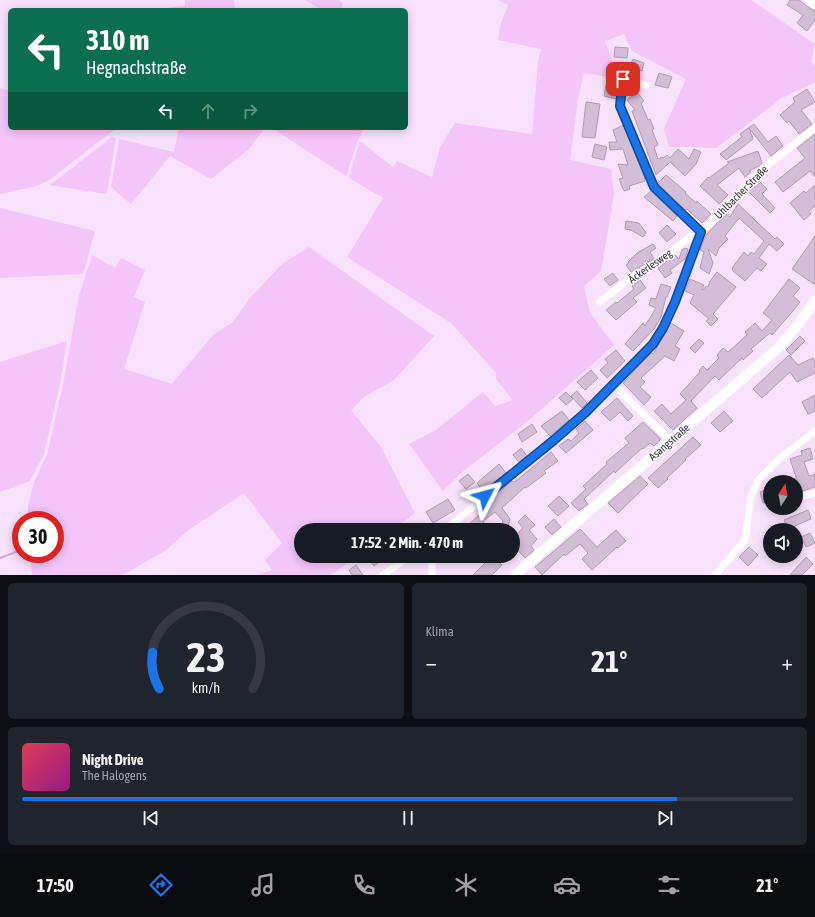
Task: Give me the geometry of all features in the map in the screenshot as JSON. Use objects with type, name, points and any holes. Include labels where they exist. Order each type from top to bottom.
[{"type":"street","points":[[810,0],[815,4]]},
{"type":"street","points":[[646,85],[623,79],[620,106],[654,187],[701,232]]},
{"type":"street","name":"Uhlbacher Straße","points":[[453,523],[585,413],[653,344],[663,328],[675,302],[701,232],[764,168],[815,128]]},
{"type":"street","name":"Äckerlesweg","points":[[600,302],[631,278],[655,264],[693,234],[701,232]]},
{"type":"street","name":"Asangstraße","points":[[515,575],[778,348],[797,326],[815,301]]},
{"type":"street","points":[[612,384],[671,441]]},
{"type":"street","points":[[715,575],[745,540],[750,497],[758,481],[779,459],[815,431]]},
{"type":"street","points":[[803,496],[815,493]]},
{"type":"street","points":[[383,575],[400,563]]},
{"type":"street","points":[[432,563],[432,575]]},
{"type":"shaded area","points":[[185,0],[234,0],[235,8],[171,8],[185,6]]},
{"type":"shaded area","points":[[305,0],[339,0],[343,3],[342,8],[319,8]]},
{"type":"shaded area","points":[[498,0],[751,0],[815,44],[811,62],[815,65],[815,82],[782,98],[716,148],[669,147],[664,129],[686,79],[632,51],[624,34],[605,41],[619,79],[584,73],[578,99],[570,160],[611,169],[614,194],[601,271],[584,286],[590,313],[614,345],[529,420],[496,379],[496,373],[451,323],[347,257],[383,198],[349,178],[360,141],[393,167],[397,161],[432,177],[440,147],[455,123],[532,134],[538,62],[541,49],[498,40],[500,26],[508,5]]},
{"type":"shaded area","points":[[0,88],[8,90],[8,130],[114,130],[48,181],[36,186],[0,194]]},
{"type":"shaded area","points":[[179,130],[263,130],[248,150],[211,179],[170,156],[131,204],[111,187],[119,139],[174,152]]},
{"type":"shaded area","points":[[275,130],[363,130],[358,140],[346,176]]},
{"type":"shaded area","points":[[112,137],[116,138],[106,194],[50,185]]},
{"type":"shaded area","points":[[0,208],[95,231],[83,274],[0,278]]},
{"type":"shaded area","points":[[309,247],[434,336],[394,380],[364,397],[351,410],[381,447],[415,513],[401,523],[294,523],[294,563],[347,563],[331,575],[256,575],[272,570],[265,560],[282,543],[244,493],[190,529],[166,550],[123,575],[32,575],[31,563],[64,563],[64,511],[28,511],[28,505],[34,482],[47,455],[63,385],[79,296],[92,255],[115,268],[121,258],[145,270],[134,297],[145,302],[124,369],[172,384],[213,335],[233,322],[249,299],[282,264]]},
{"type":"shaded area","points":[[67,341],[60,384],[44,454],[30,481],[0,492],[0,362]]},
{"type":"shaded area","points":[[483,392],[495,406],[513,400],[529,420],[461,473],[443,491],[409,444],[436,430]]},
{"type":"building","points":[[790,0],[799,0],[811,9],[815,10],[815,20],[807,31],[797,23],[803,15],[787,5]]},
{"type":"building","points":[[615,47],[628,48],[627,58],[614,57]]},
{"type":"building","points":[[633,59],[644,63],[642,71],[630,67]]},
{"type":"building","points":[[659,73],[672,77],[668,88],[655,85]]},
{"type":"building","points":[[607,80],[618,82],[616,99],[604,96]]},
{"type":"building","points":[[807,89],[815,102],[801,110],[812,124],[799,134],[789,121],[787,123],[780,115],[795,102],[793,98]]},
{"type":"building","points":[[637,92],[644,101],[641,103],[648,120],[650,119],[654,129],[652,130],[658,145],[654,147],[658,159],[667,155],[670,158],[678,149],[689,159],[694,149],[701,152],[696,164],[685,176],[670,162],[656,175],[632,111],[635,110],[627,100]]},
{"type":"building","points":[[586,102],[600,104],[595,138],[582,137]]},
{"type":"building","points":[[754,124],[768,142],[776,136],[783,146],[771,156],[749,128],[753,139],[726,160],[720,154],[742,137],[740,134]]},
{"type":"building","points":[[624,125],[645,181],[629,186],[630,189],[624,191],[619,179],[623,178],[618,164],[628,165],[623,149],[610,150],[609,142],[617,142],[613,130]]},
{"type":"building","points":[[815,134],[815,177],[810,171],[783,192],[775,182],[805,158],[797,148]]},
{"type":"building","points":[[595,144],[607,147],[604,160],[592,157]]},
{"type":"building","points":[[758,151],[762,163],[759,166],[749,171],[751,172],[745,177],[739,168],[717,185],[728,195],[719,204],[700,186],[708,177],[709,178],[729,163],[727,162]]},
{"type":"building","points":[[666,175],[686,192],[685,193],[696,203],[697,201],[711,214],[702,223],[687,209],[684,209],[658,184]]},
{"type":"building","points":[[759,181],[767,189],[762,194],[775,208],[770,213],[748,191]]},
{"type":"building","points":[[815,185],[815,206],[809,211],[811,214],[804,220],[790,203],[804,191],[806,193]]},
{"type":"building","points":[[651,191],[677,216],[673,221],[644,197]]},
{"type":"building","points":[[738,204],[775,239],[777,237],[784,244],[777,251],[769,244],[759,258],[767,264],[761,271],[757,268],[745,281],[732,270],[732,268],[744,252],[748,256],[751,252],[754,254],[764,241],[739,218],[725,236],[728,239],[719,248],[716,256],[708,249],[713,263],[709,274],[700,268],[704,252],[700,250],[706,235],[726,214],[730,217]]},
{"type":"building","points":[[626,221],[639,223],[646,233],[643,237],[631,230],[625,229]]},
{"type":"building","points":[[667,225],[676,234],[667,242],[659,233]]},
{"type":"building","points":[[815,236],[815,285],[792,269]]},
{"type":"building","points":[[653,244],[656,248],[650,252],[654,259],[631,272],[626,265],[629,263],[628,262],[637,253]]},
{"type":"building","points":[[685,248],[688,249],[685,259],[670,270],[672,273],[665,278],[658,268],[675,255],[679,259],[682,250]]},
{"type":"building","points":[[717,272],[736,287],[713,314],[718,319],[711,326],[706,321],[709,319],[690,303],[694,295],[685,291],[690,279],[704,285],[703,290],[706,286],[708,287],[710,281]]},
{"type":"building","points":[[613,273],[618,280],[610,286],[604,279]]},
{"type":"building","points":[[789,279],[800,288],[793,296],[800,302],[772,335],[770,333],[751,349],[753,351],[743,360],[742,358],[719,380],[715,376],[691,401],[697,408],[673,430],[654,411],[662,404],[671,414],[686,400],[680,394],[700,372],[699,371],[703,366],[707,370],[719,358],[717,355],[723,348],[728,352],[747,335],[745,332],[755,323],[762,331],[772,320],[763,313]]},
{"type":"building","points":[[640,280],[646,288],[633,298],[637,302],[616,320],[606,310],[634,289],[632,286]]},
{"type":"building","points":[[661,284],[671,287],[666,297],[661,317],[654,329],[633,351],[625,344],[643,323],[645,326],[656,308],[649,305],[651,298],[656,299]]},
{"type":"building","points":[[671,323],[684,331],[675,346],[680,349],[674,361],[665,356],[641,378],[645,382],[640,387],[651,397],[644,405],[623,383],[651,353],[653,354]]},
{"type":"building","points":[[800,336],[805,341],[791,355],[786,350]]},
{"type":"building","points":[[699,339],[704,343],[695,353],[690,348]]},
{"type":"building","points":[[616,350],[625,361],[607,378],[600,370],[608,363],[605,359]]},
{"type":"building","points":[[789,355],[798,365],[813,358],[815,362],[815,373],[797,382],[790,372],[762,398],[753,389]]},
{"type":"building","points":[[591,370],[598,378],[585,390],[577,382]]},
{"type":"building","points":[[577,391],[587,403],[582,408],[571,396]]},
{"type":"building","points":[[566,392],[573,399],[566,405],[559,398]]},
{"type":"building","points":[[815,395],[815,411],[808,414],[802,402]]},
{"type":"building","points":[[617,398],[633,416],[628,421],[620,412],[610,421],[601,412]]},
{"type":"building","points":[[562,411],[569,420],[550,436],[541,426]]},
{"type":"building","points":[[724,411],[733,421],[720,432],[711,423]]},
{"type":"building","points":[[585,421],[593,430],[566,453],[559,446],[568,439],[571,441],[579,433],[576,429]]},
{"type":"building","points":[[643,422],[661,439],[654,446],[650,443],[643,449],[642,448],[615,473],[614,471],[584,499],[588,504],[579,511],[571,503],[586,489],[583,486],[607,464],[606,462],[629,443],[625,438]]},
{"type":"building","points":[[532,424],[537,432],[522,442],[518,434]]},
{"type":"building","points":[[693,437],[701,445],[685,459],[686,460],[658,488],[648,478]]},
{"type":"building","points":[[521,448],[527,456],[519,462],[513,455]]},
{"type":"building","points":[[810,448],[813,459],[804,462],[809,476],[815,474],[815,487],[803,491],[803,475],[795,475],[790,459],[802,455],[801,451]]},
{"type":"building","points":[[551,452],[558,461],[544,471],[546,473],[526,488],[525,487],[502,508],[510,519],[509,523],[502,523],[503,521],[495,512],[483,521],[484,523],[470,523],[484,511],[481,508],[512,481],[516,481]]},
{"type":"building","points":[[499,464],[506,473],[483,491],[477,483]]},
{"type":"building","points":[[468,474],[475,482],[466,489],[459,481]]},
{"type":"building","points":[[640,476],[648,484],[618,513],[608,503]]},
{"type":"building","points":[[763,491],[763,503],[760,492]]},
{"type":"building","points":[[559,496],[569,506],[558,516],[548,506]]},
{"type":"building","points":[[448,499],[455,510],[433,523],[426,512]]},
{"type":"building","points":[[808,510],[811,519],[802,523],[785,523],[784,520],[796,515],[803,515],[803,512]]},
{"type":"building","points":[[525,515],[535,525],[529,530],[537,539],[531,546],[534,550],[525,558],[520,553],[520,531],[523,528],[518,522]]},
{"type":"building","points":[[554,519],[561,527],[552,535],[545,527]]},
{"type":"building","points":[[580,529],[597,547],[616,530],[626,541],[618,548],[617,547],[592,570],[582,559],[588,553],[580,544],[565,556],[564,554],[542,575],[535,567]]},
{"type":"building","points":[[810,533],[815,543],[806,547],[803,541],[803,536]]},
{"type":"building","points":[[749,547],[758,555],[748,566],[739,557]]},
{"type":"building","points":[[806,557],[813,564],[802,575],[790,575],[801,563],[803,563]]},
{"type":"building","points":[[485,563],[500,563],[502,565],[492,575],[473,575]]},
{"type":"building","points":[[356,565],[363,575],[352,575],[349,570]]},
{"type":"waterway","points":[[0,558],[12,553]]},
{"type":"route","points":[[485,496],[585,413],[653,344],[663,328],[675,302],[701,232],[654,187],[620,106],[623,79]]}]
